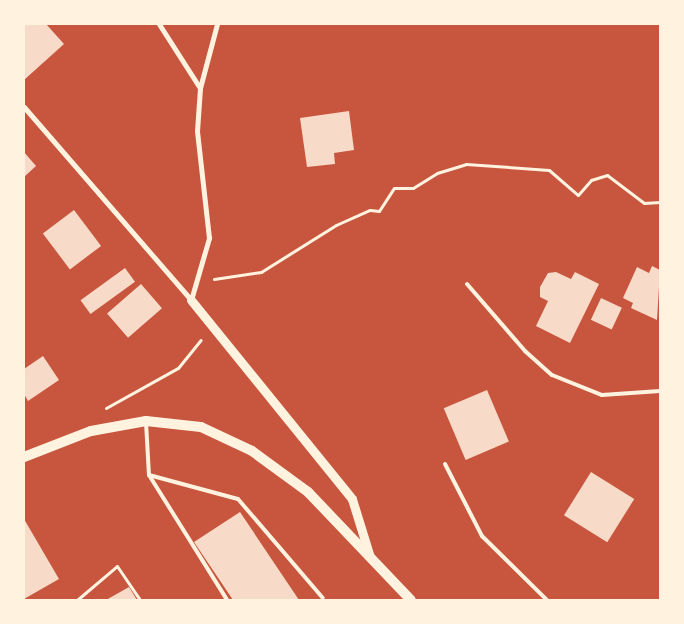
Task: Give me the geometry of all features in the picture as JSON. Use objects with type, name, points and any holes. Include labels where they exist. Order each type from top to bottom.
[{"type":"main road","points":[[24,457],[91,431],[146,421],[201,427],[252,451],[308,492],[411,600]]},
{"type":"street","points":[[159,24],[200,88]]},
{"type":"street","points":[[191,300],[209,238],[197,131],[200,88],[217,24]]},
{"type":"street","points":[[24,107],[213,326],[352,500],[370,558]]},
{"type":"lane","points":[[467,284],[525,351],[552,374],[602,395],[660,391]]},
{"type":"lane","points":[[146,421],[149,475],[227,600]]},
{"type":"lane","points":[[445,464],[482,536],[547,600]]},
{"type":"lane","points":[[149,475],[238,499],[323,598]]},
{"type":"path","points":[[195,286],[219,277],[261,272],[336,225],[370,210],[379,211],[394,188],[413,188],[437,172],[466,164],[549,170],[578,195],[591,180],[607,175],[644,203],[660,202]]},
{"type":"path","points":[[100,412],[178,368],[213,326]]},
{"type":"path","points":[[77,600],[117,566],[140,600]]},
{"type":"building","points":[[24,24],[46,24],[64,44],[24,80]]},
{"type":"building","points":[[349,111],[354,150],[334,153],[335,164],[307,167],[300,118]]},
{"type":"building","points":[[24,152],[36,166],[24,177]]},
{"type":"building","points":[[74,210],[101,246],[70,269],[43,233]]},
{"type":"building","points":[[652,266],[660,270],[657,320],[631,308],[633,303],[623,298],[637,267],[649,273]]},
{"type":"building","points":[[125,268],[135,282],[90,314],[81,300]]},
{"type":"building","points":[[556,272],[571,279],[575,272],[599,284],[570,343],[536,326],[548,301],[540,297],[540,287],[548,273]]},
{"type":"building","points":[[141,284],[162,308],[128,338],[107,314]]},
{"type":"building","points":[[601,298],[622,308],[612,329],[591,320]]},
{"type":"building","points":[[43,356],[59,380],[28,401],[24,394],[24,369]]},
{"type":"building","points":[[487,390],[509,442],[466,460],[444,408]]},
{"type":"building","points":[[591,472],[634,499],[607,542],[564,515]]},
{"type":"building","points":[[240,512],[299,600],[233,600],[194,542]]},
{"type":"building","points":[[24,519],[59,579],[24,599]]},
{"type":"building","points":[[129,587],[137,600],[106,600]]}]
